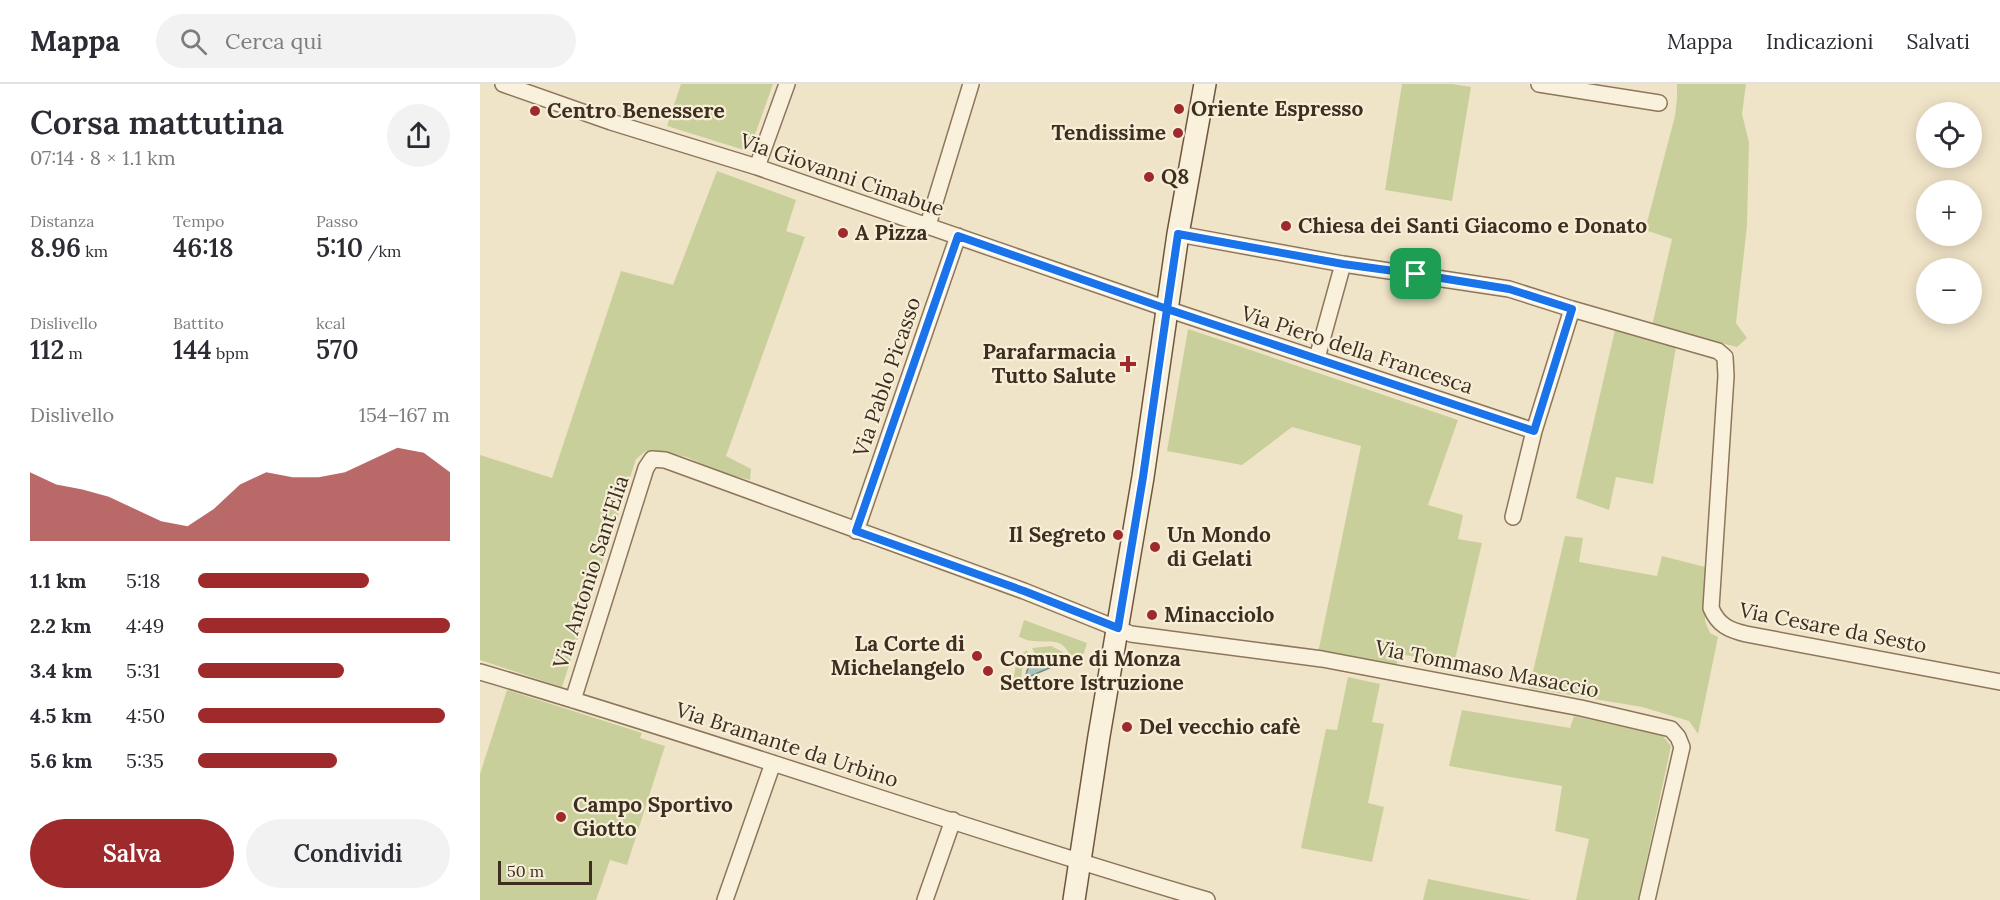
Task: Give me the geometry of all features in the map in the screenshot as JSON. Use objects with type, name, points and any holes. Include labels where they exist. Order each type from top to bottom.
[{"type":"street","name":"Via Giovanni Cimabue","points":[[503,84],[610,122],[757,167],[1167,309]]},
{"type":"street","points":[[757,167],[787,84]]},
{"type":"street","points":[[928,225],[971,84]]},
{"type":"street","points":[[1074,900],[1143,477],[1178,234],[1205,84]]},
{"type":"street","points":[[1539,84],[1659,103]]},
{"type":"street","points":[[1178,234],[1343,264],[1509,289],[1572,309],[1534,431],[1514,517]]},
{"type":"street","name":"Via Pablo Picasso","points":[[856,531],[958,236]]},
{"type":"street","points":[[1317,358],[1343,264]]},
{"type":"street","name":"Via Piero della Francesca","points":[[1167,309],[1534,431]]},
{"type":"street","name":"Via Cesare da Sesto","points":[[1572,309],[1718,351],[1725,357],[1726,376],[1711,608],[1721,625],[1732,631],[2000,682]]},
{"type":"street","name":"Via Tommaso Masaccio","points":[[652,459],[664,460],[1024,591],[1131,634],[1322,659],[1581,708],[1671,729],[1678,737],[1682,747],[1647,900]]},
{"type":"street","name":"Via Antonio Sant'Elia","points":[[573,700],[646,468],[652,459]]},
{"type":"street","name":"Via Bramante da Urbino","points":[[480,672],[953,820],[1080,863],[1207,900]]},
{"type":"street","points":[[725,900],[773,763]]},
{"type":"street","points":[[925,900],[953,820]]},
{"type":"green space","points":[[681,84],[773,84],[751,146],[744,150],[667,126]]},
{"type":"green space","points":[[1402,84],[1452,84],[1471,87],[1452,201],[1385,190]]},
{"type":"green space","points":[[1677,84],[1746,84],[1742,114],[1749,142],[1747,226],[1736,323],[1747,338],[1737,347],[1652,326],[1672,239],[1645,230],[1675,116]]},
{"type":"green space","points":[[717,171],[796,200],[786,231],[805,237],[726,456],[751,469],[750,480],[716,471],[687,457],[659,451],[646,451],[636,459],[562,687],[480,660],[480,455],[552,478],[621,271],[673,285]]},
{"type":"green space","points":[[1188,329],[1458,420],[1428,505],[1463,515],[1458,539],[1482,543],[1454,664],[1400,654],[1396,666],[1318,653],[1361,446],[1292,427],[1242,465],[1167,451]]},
{"type":"green space","points":[[1615,330],[1676,347],[1653,484],[1616,477],[1609,510],[1576,498]]},
{"type":"green space","points":[[1565,536],[1583,538],[1579,562],[1657,576],[1662,556],[1705,567],[1705,621],[1710,633],[1718,637],[1698,734],[1689,721],[1642,707],[1529,688]]},
{"type":"green space","points":[[1024,620],[1087,643],[1084,653],[1072,659],[1064,647],[1056,642],[1031,641],[1019,637]]},
{"type":"green space","points":[[1051,646],[1063,652],[1069,660],[1061,664],[1049,656],[1036,656],[1032,648]]},
{"type":"green space","points":[[1027,650],[1030,658],[1022,669],[1021,683],[1013,682],[1017,658]]},
{"type":"green space","points":[[1348,677],[1380,684],[1372,722],[1384,724],[1368,803],[1384,807],[1372,862],[1301,848],[1326,729],[1337,730]]},
{"type":"green space","name":"Campo Sportivo Giotto","points":[[507,690],[642,733],[640,738],[665,746],[627,865],[610,860],[596,900],[480,900],[480,774]]},
{"type":"green space","points":[[1462,710],[1570,728],[1574,716],[1663,736],[1671,746],[1638,900],[1576,900],[1589,839],[1555,831],[1562,786],[1449,766]]},
{"type":"green space","points":[[1428,879],[1531,900],[1423,900]]},
{"type":"water","points":[[1043,659],[1056,665],[1026,678],[1030,665]]},
{"type":"place","name":"Oriente Espresso","points":[[1179,109]]},
{"type":"place","name":"Centro Benessere","points":[[535,111]]},
{"type":"place","name":"Tendissime","points":[[1178,133]]},
{"type":"place","name":"Q8","points":[[1149,177]]},
{"type":"place","name":"Chiesa dei Santi Giacomo e Donato","points":[[1286,226]]},
{"type":"place","name":"A Pizza","points":[[843,233]]},
{"type":"place","name":"Parafarmacia Tutto Salute","points":[[1128,364]]},
{"type":"place","name":"Il Segreto","points":[[1118,535]]},
{"type":"place","name":"Un Mondo di Gelati","points":[[1155,547]]},
{"type":"place","name":"Minacciolo","points":[[1152,615]]},
{"type":"place","name":"La Corte di Michelangelo","points":[[977,656]]},
{"type":"place","name":"Comune di Monza Settore Istruzione","points":[[988,671]]},
{"type":"place","name":"Del vecchio cafè","points":[[1127,727]]},
{"type":"place","name":"Campo Sportivo Giotto","points":[[561,817]]},
{"type":"route","points":[[1416,274],[1343,264],[1178,234],[1167,309],[958,236],[856,531],[1024,591],[1118,628],[1167,309],[1534,431],[1572,309],[1509,289],[1416,274]]}]
